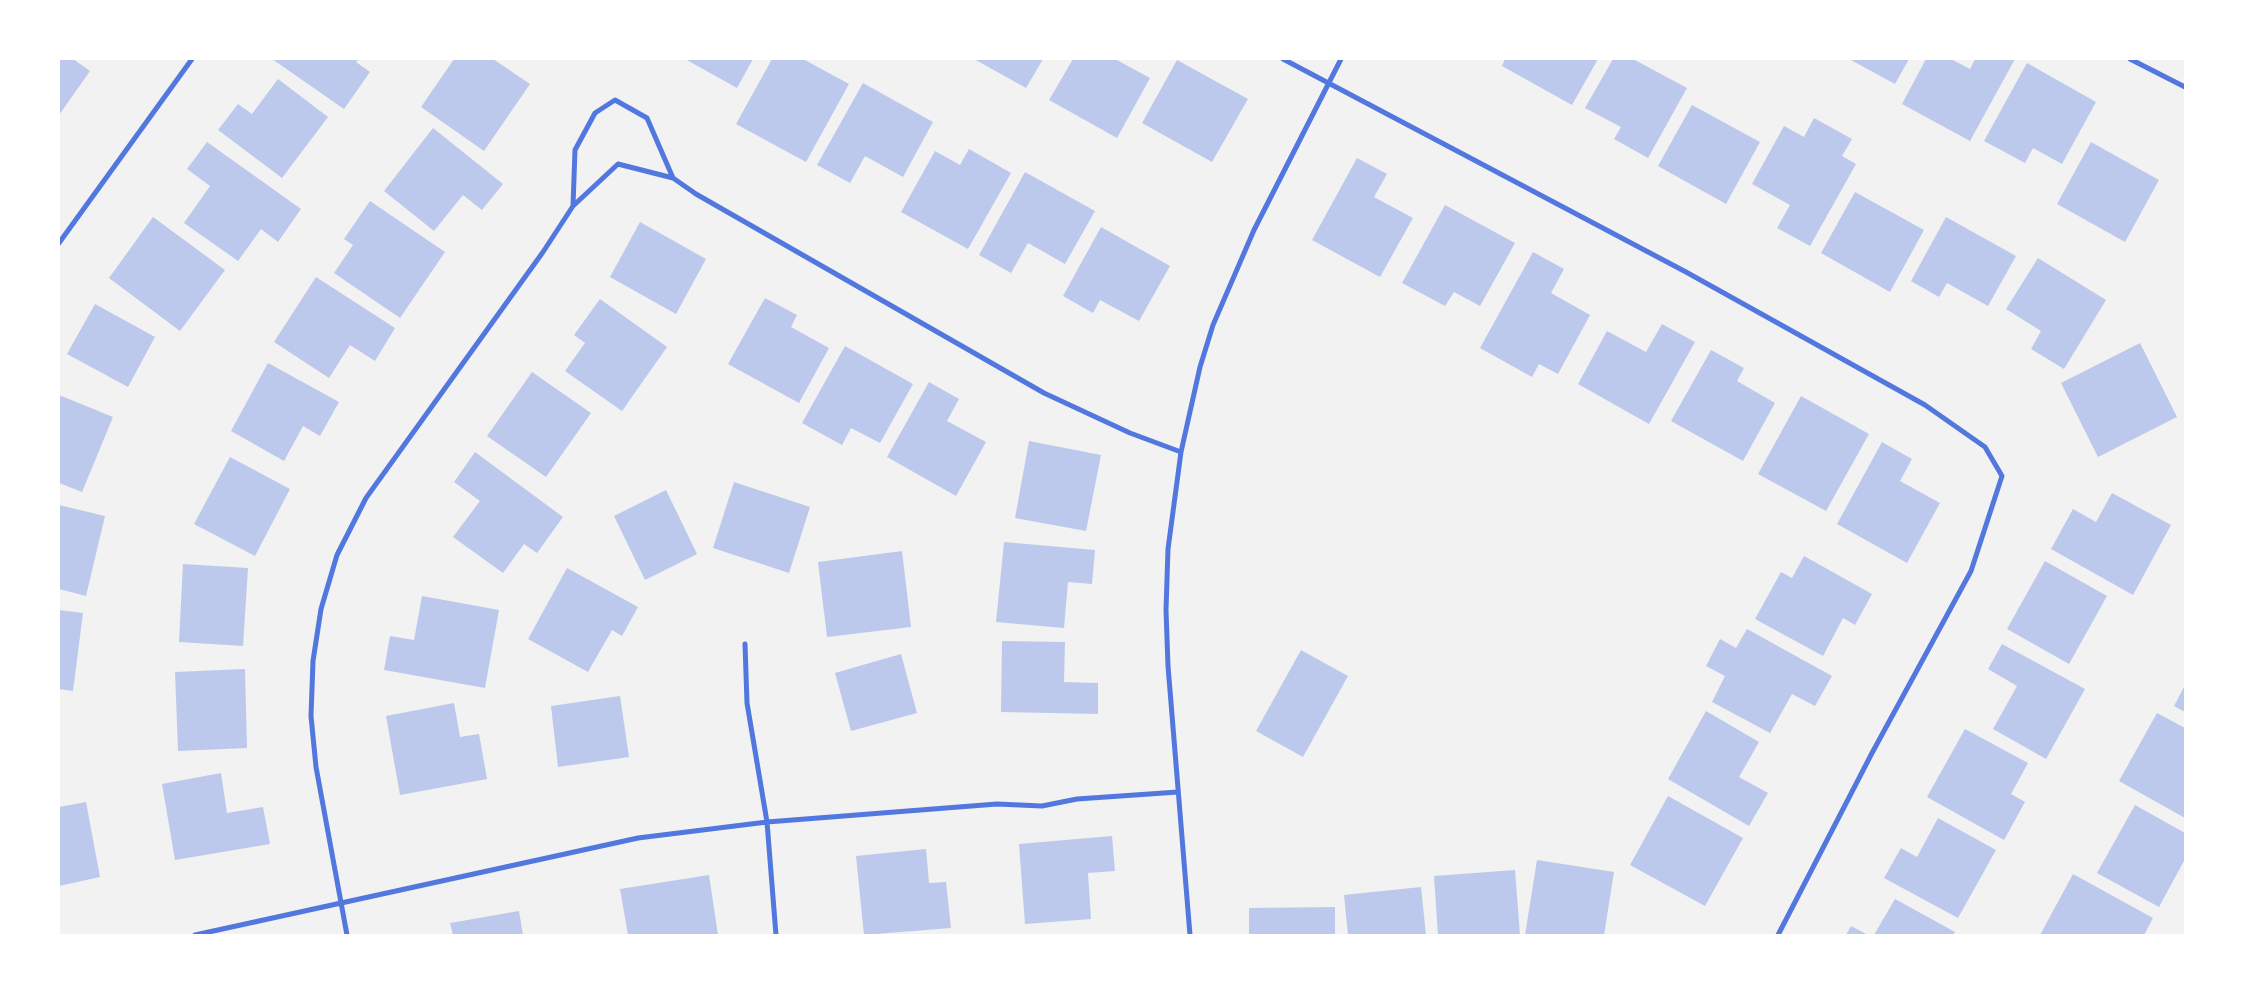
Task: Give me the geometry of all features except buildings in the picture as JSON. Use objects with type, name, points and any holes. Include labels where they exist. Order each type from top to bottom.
[{"type":"street","points":[[59,243],[94,191],[192,59]]},
{"type":"street","points":[[1283,59],[1686,272],[1925,405],[1986,447],[2002,476],[1971,571],[1872,753],[1778,935]]},
{"type":"street","points":[[1190,935],[1168,666],[1166,610],[1168,549],[1181,452],[1200,367],[1213,324],[1254,230],[1341,59]]},
{"type":"street","points":[[2130,59],[2185,87]]},
{"type":"street","points":[[573,206],[575,150],[595,113],[615,100],[646,118],[673,178]]},
{"type":"street","points":[[347,935],[316,767],[311,716],[313,661],[320,618],[337,555],[366,498],[543,252],[573,206],[618,164],[673,178],[1044,393],[1130,433],[1181,452]]},
{"type":"street","points":[[745,644],[747,703],[767,822],[776,935]]},
{"type":"street","points":[[195,935],[638,838],[767,822],[997,804],[1042,806],[1077,799],[1178,792]]}]
